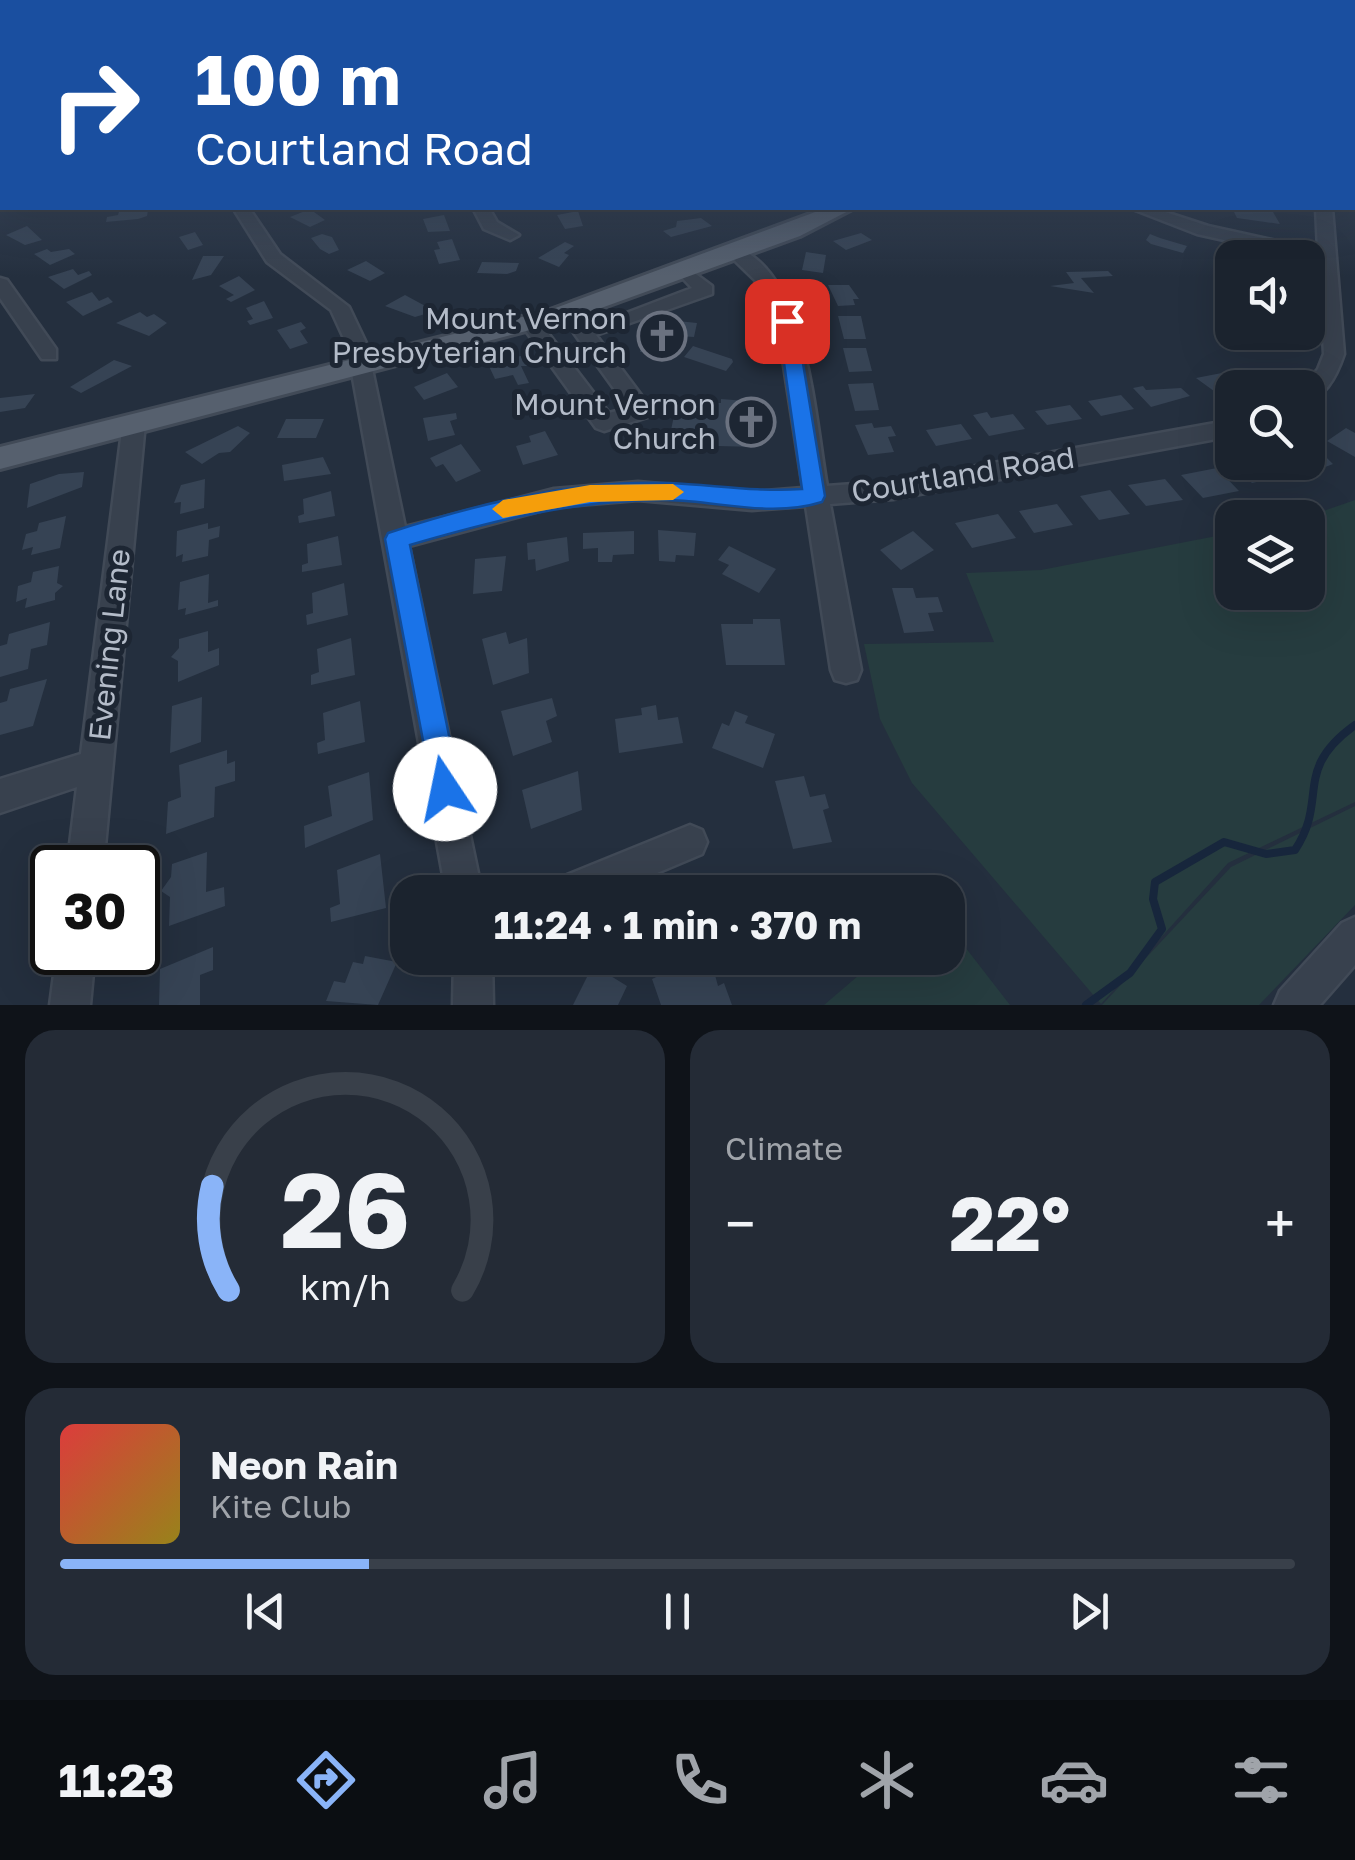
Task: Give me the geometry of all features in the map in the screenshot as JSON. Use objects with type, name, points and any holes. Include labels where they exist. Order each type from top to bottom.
[{"type":"main road","points":[[0,458],[362,365],[538,333],[839,210]]},
{"type":"street","points":[[242,210],[273,258],[339,307],[352,328],[461,875]]},
{"type":"street","points":[[482,210],[490,225],[510,235]]},
{"type":"street","points":[[1144,210],[1202,230],[1328,258]]},
{"type":"street","points":[[1324,210],[1334,354],[1325,374]]},
{"type":"street","points":[[736,252],[768,282],[784,310],[846,670]]},
{"type":"street","points":[[538,333],[584,333],[705,290],[685,271]]},
{"type":"street","points":[[0,284],[48,354]]},
{"type":"street","points":[[538,333],[604,423],[642,412],[584,333]]},
{"type":"street","name":"Evening Lane","points":[[87,845],[134,424]]},
{"type":"street","name":"Courtland Road","points":[[397,539],[514,506],[590,494],[671,492],[752,501],[948,483],[1215,431]]},
{"type":"street","points":[[0,796],[96,765]]},
{"type":"street","points":[[611,875],[690,842]]},
{"type":"street","points":[[1294,1005],[1355,936]]},
{"type":"street","points":[[70,1005],[73,975]]},
{"type":"street","points":[[473,975],[473,1005]]},
{"type":"green space","points":[[1355,500],[1355,802],[1228,863],[1101,1004],[912,783],[880,719],[864,644],[994,642],[966,573],[1041,570],[1215,536],[1215,610],[1325,610],[1325,510]]},
{"type":"green space","points":[[1355,806],[1355,905],[1259,1005],[1102,1005],[1231,867]]},
{"type":"green space","points":[[965,947],[1010,1005],[824,1005],[859,975],[965,975]]},
{"type":"building","points":[[119,210],[148,210],[147,216],[138,219],[106,222],[107,217],[118,215]]},
{"type":"building","points":[[311,210],[325,220],[310,227],[290,217]]},
{"type":"building","points":[[1233,210],[1260,210],[1273,212],[1280,224],[1237,218]]},
{"type":"building","points":[[578,211],[583,226],[565,229],[557,215]]},
{"type":"building","points":[[444,215],[450,231],[428,232],[423,219]]},
{"type":"building","points":[[701,218],[712,226],[671,237],[663,231],[676,227],[677,221]]},
{"type":"building","points":[[27,226],[42,240],[25,245],[6,235]]},
{"type":"building","points":[[195,232],[203,245],[188,250],[179,237]]},
{"type":"building","points":[[861,233],[872,240],[846,250],[833,241]]},
{"type":"building","points":[[322,234],[332,237],[339,250],[329,254],[320,249],[311,238]]},
{"type":"building","points":[[1150,234],[1187,246],[1183,253],[1151,244],[1146,240]]},
{"type":"building","points":[[452,239],[460,260],[439,264],[434,250],[440,249],[437,242]]},
{"type":"building","points":[[565,242],[574,246],[564,253],[569,255],[559,267],[538,258]]},
{"type":"building","points":[[47,249],[69,249],[75,254],[50,265],[34,254]]},
{"type":"building","points":[[806,252],[826,255],[823,273],[802,270]]},
{"type":"building","points":[[203,256],[224,256],[211,275],[192,280]]},
{"type":"building","points":[[366,261],[385,273],[370,281],[347,270]]},
{"type":"building","points":[[482,262],[519,263],[516,271],[507,274],[477,273]]},
{"type":"building","points":[[73,269],[78,275],[89,271],[92,275],[64,289],[48,277]]},
{"type":"building","points":[[1108,271],[1113,276],[1081,278],[1094,293],[1050,286],[1074,283],[1066,272]]},
{"type":"building","points":[[239,276],[255,290],[231,302],[226,299],[234,295],[219,286]]},
{"type":"building","points":[[828,285],[849,285],[859,299],[853,299],[855,305],[838,306]]},
{"type":"building","points":[[92,292],[99,301],[108,297],[113,302],[83,316],[66,302]]},
{"type":"building","points":[[405,295],[432,312],[415,317],[385,306]]},
{"type":"building","points":[[264,301],[273,318],[250,325],[247,321],[253,319],[246,308]]},
{"type":"building","points":[[140,312],[147,317],[154,314],[167,323],[149,336],[116,323]]},
{"type":"building","points":[[838,316],[861,316],[866,339],[844,339]]},
{"type":"building","name":"Mount Vernon Presbyterian Church","points":[[649,318],[697,323],[694,337],[679,336],[675,355],[640,352]]},
{"type":"building","points":[[301,322],[306,328],[300,331],[308,343],[290,349],[277,330]]},
{"type":"building","points":[[693,346],[733,362],[726,371],[684,357]]},
{"type":"building","points":[[843,348],[866,348],[872,371],[849,372]]},
{"type":"building","points":[[529,354],[534,366],[521,366],[529,383],[518,385],[513,375],[495,379],[488,364]]},
{"type":"building","points":[[114,360],[132,366],[81,393],[70,387]]},
{"type":"building","points":[[447,373],[458,387],[424,400],[414,387]]},
{"type":"building","points":[[1215,374],[1215,392],[1196,378]]},
{"type":"building","points":[[873,383],[879,410],[855,411],[848,384]]},
{"type":"building","points":[[1143,386],[1146,390],[1181,388],[1190,396],[1151,407],[1133,388]]},
{"type":"building","points":[[35,394],[25,408],[0,412],[0,398]]},
{"type":"building","points":[[1121,395],[1134,409],[1101,416],[1088,401]]},
{"type":"building","points":[[721,399],[759,402],[755,447],[682,445],[683,437],[670,435],[677,401],[721,403]]},
{"type":"building","points":[[1070,405],[1082,419],[1047,425],[1035,411]]},
{"type":"building","points":[[987,412],[991,418],[1013,414],[1025,429],[989,436],[973,415]]},
{"type":"building","points":[[456,413],[457,419],[450,421],[455,435],[428,441],[423,418]]},
{"type":"building","points":[[286,419],[324,419],[316,438],[277,438]]},
{"type":"building","points":[[872,423],[874,428],[891,426],[896,436],[888,437],[894,452],[868,455],[855,425]]},
{"type":"building","points":[[961,424],[972,439],[936,446],[926,430]]},
{"type":"building","points":[[238,426],[250,433],[230,452],[219,453],[202,464],[185,452]]},
{"type":"building","points":[[1346,428],[1355,433],[1355,457],[1327,441]]},
{"type":"building","points":[[545,431],[558,455],[523,465],[516,446],[531,442],[529,436]]},
{"type":"building","points":[[461,444],[481,471],[456,482],[443,464],[436,467],[430,458]]},
{"type":"building","points":[[323,457],[331,474],[284,481],[282,465]]},
{"type":"building","points":[[1215,468],[1215,480],[1228,480],[1239,491],[1203,498],[1181,475]]},
{"type":"building","points":[[84,472],[82,487],[27,508],[30,484],[59,474]]},
{"type":"building","points":[[205,479],[204,508],[180,514],[181,502],[174,503],[181,485]]},
{"type":"building","points":[[1165,479],[1183,500],[1146,506],[1128,485]]},
{"type":"building","points":[[1110,490],[1130,514],[1099,520],[1080,496]]},
{"type":"building","points":[[331,491],[335,516],[299,523],[298,516],[304,514],[303,499]]},
{"type":"building","points":[[1057,504],[1073,525],[1034,533],[1019,511]]},
{"type":"building","points":[[998,514],[1016,538],[972,548],[955,523]]},
{"type":"building","points":[[66,516],[60,548],[31,555],[33,547],[22,550],[26,534],[37,531],[39,523]]},
{"type":"building","points":[[208,523],[208,529],[220,526],[219,537],[209,540],[208,556],[182,562],[183,554],[176,557],[177,531]]},
{"type":"building","points":[[658,530],[696,533],[694,556],[676,555],[675,562],[659,561]]},
{"type":"building","points":[[634,531],[634,554],[613,555],[612,562],[598,562],[598,548],[583,549],[583,533]]},
{"type":"building","points":[[913,531],[934,550],[901,570],[880,550]]},
{"type":"building","points":[[338,536],[342,565],[302,572],[302,565],[308,563],[307,544]]},
{"type":"building","points":[[567,537],[569,561],[536,571],[535,559],[528,560],[527,543]]},
{"type":"building","points":[[729,546],[776,569],[759,593],[722,574],[729,565],[718,560]]},
{"type":"building","points":[[506,556],[502,591],[473,594],[475,559]]},
{"type":"building","points":[[59,566],[57,583],[63,586],[55,593],[55,600],[25,608],[27,598],[16,602],[18,586],[31,582],[33,572]]},
{"type":"building","points":[[209,574],[208,603],[218,600],[218,606],[185,615],[186,608],[178,610],[180,582]]},
{"type":"building","points":[[344,583],[348,615],[307,625],[306,615],[313,613],[312,593]]},
{"type":"building","points":[[892,588],[913,588],[916,598],[938,597],[943,612],[928,613],[934,631],[904,633]]},
{"type":"building","points":[[753,619],[780,619],[785,665],[726,665],[721,624],[753,624]]},
{"type":"building","points":[[50,622],[47,645],[31,649],[28,669],[0,677],[0,646],[7,644],[9,634]]},
{"type":"building","points":[[208,631],[208,652],[219,648],[219,665],[178,682],[178,661],[171,657],[179,648],[179,639]]},
{"type":"building","points":[[506,632],[509,644],[527,638],[529,673],[493,685],[482,639]]},
{"type":"building","points":[[351,638],[355,675],[311,685],[311,675],[319,672],[317,649]]},
{"type":"building","points":[[47,679],[33,726],[0,735],[0,703],[7,701],[10,689]]},
{"type":"building","points":[[202,697],[201,742],[170,753],[172,706]]},
{"type":"building","points":[[552,698],[557,716],[546,721],[552,742],[513,756],[501,711]]},
{"type":"building","points":[[360,701],[365,742],[318,754],[317,743],[325,740],[323,713]]},
{"type":"building","points":[[656,705],[658,720],[678,717],[683,743],[619,753],[615,719],[642,715],[641,708]]},
{"type":"building","points":[[735,711],[748,716],[745,723],[775,734],[763,768],[712,748],[722,723],[729,726]]},
{"type":"building","points":[[227,750],[227,764],[235,761],[235,781],[215,787],[214,817],[166,834],[168,802],[181,797],[179,765]]},
{"type":"building","points":[[578,771],[582,810],[531,829],[522,790]]},
{"type":"building","points":[[369,772],[373,820],[305,848],[304,826],[332,816],[328,786]]},
{"type":"building","points":[[804,776],[810,797],[825,794],[829,808],[823,810],[832,842],[793,849],[775,781]]},
{"type":"building","points":[[207,852],[206,892],[224,887],[225,906],[169,926],[170,897],[161,891],[171,877],[172,864]]},
{"type":"building","points":[[380,854],[386,908],[331,922],[330,908],[340,904],[337,870]]},
{"type":"building","points":[[213,947],[213,970],[200,975],[200,1005],[159,1005],[160,969]]},
{"type":"building","points":[[365,956],[390,961],[391,975],[378,1005],[326,1001],[334,981],[345,983],[353,962],[363,964]]},
{"type":"building","points":[[588,975],[609,975],[627,986],[618,1005],[573,1005]]},
{"type":"building","points":[[661,975],[715,975],[718,986],[724,983],[732,1005],[661,1005],[652,979]]},
{"type":"waterway","points":[[1086,1005],[1130,973],[1162,929],[1153,899],[1155,882],[1224,842],[1266,854],[1295,850],[1305,832],[1317,771],[1324,756],[1355,725]]},
{"type":"slow traffic","points":[[503,509],[590,494],[673,492]]},
{"type":"place","name":"Mount Vernon Presbyterian Church","points":[[662,336]]},
{"type":"place","name":"Mount Vernon Church","points":[[751,422]]},
{"type":"route","points":[[445,789],[397,539],[514,506],[590,494],[671,492],[752,501],[814,496],[787,321]]}]
